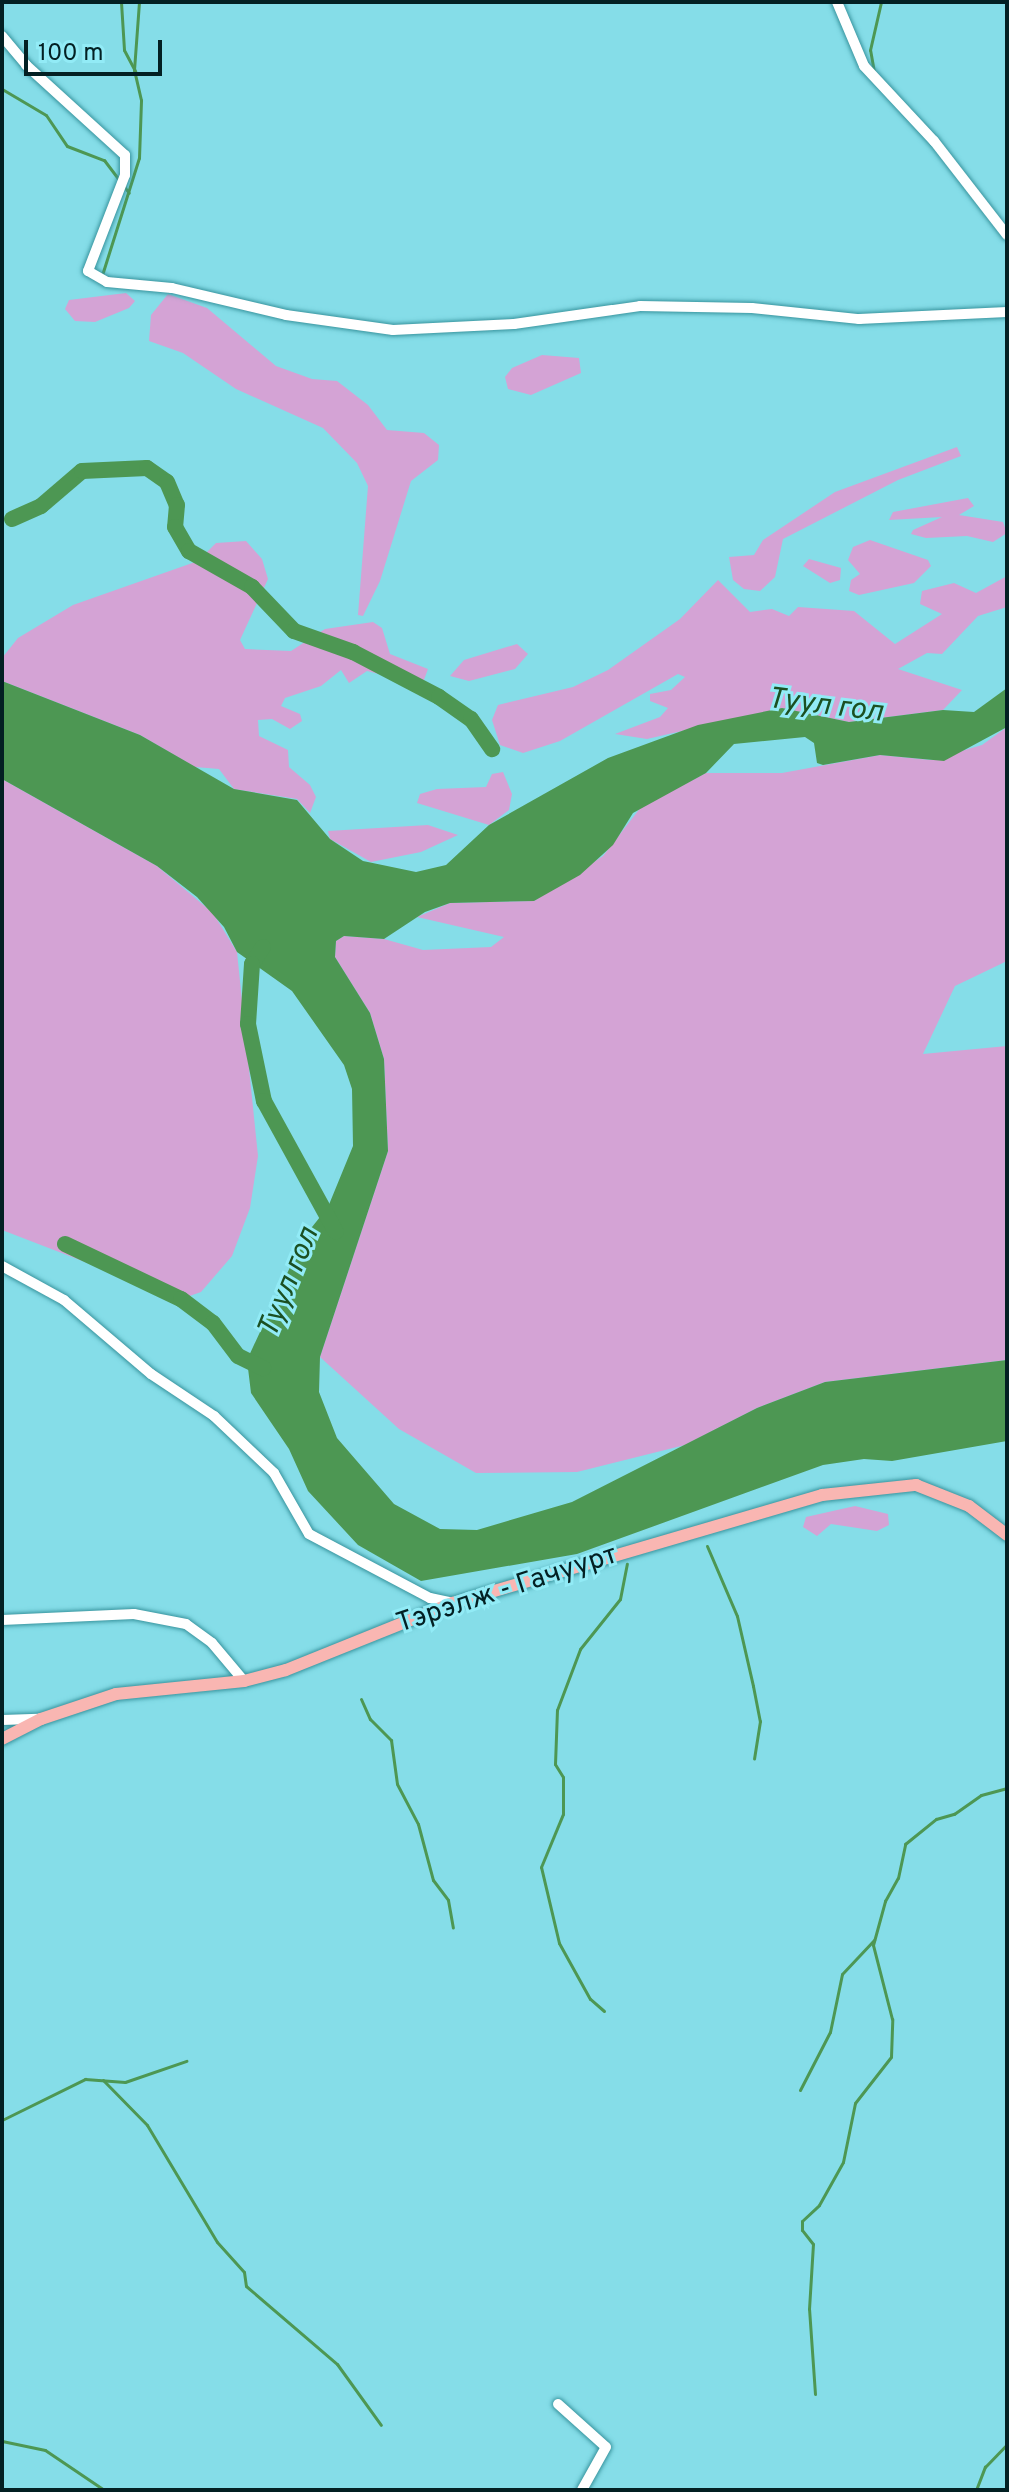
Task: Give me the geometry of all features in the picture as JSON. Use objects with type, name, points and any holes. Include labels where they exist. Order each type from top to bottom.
[{"type":"main road","name":"Тэрэлж - Гачуурт","points":[[2,1739],[41,1719],[116,1694],[244,1681],[453,1603],[801,1501],[874,1486],[916,1485],[952,1497],[1007,1535]]},
{"type":"street","points":[[837,2],[864,66],[934,141],[1007,235]]},
{"type":"street","points":[[2,36],[26,65],[125,155],[125,175],[88,271],[107,282],[172,288],[286,315],[393,330],[514,324],[640,306],[752,308],[859,319],[1007,312]]},
{"type":"street","points":[[2,1266],[64,1300],[151,1374],[225,1426],[274,1473],[309,1534],[430,1598],[453,1603]]},
{"type":"street","points":[[2,1620],[134,1614],[186,1624],[212,1643],[244,1681]]},
{"type":"street","points":[[2,1720],[41,1719]]},
{"type":"street","points":[[558,2404],[606,2447],[582,2490]]},
{"type":"shaded area","points":[[126,293],[135,301],[129,308],[95,322],[75,321],[65,309],[69,300]]},
{"type":"shaded area","points":[[168,294],[207,308],[276,366],[312,379],[337,381],[368,405],[387,430],[424,433],[439,445],[438,460],[411,481],[380,581],[363,616],[358,615],[368,486],[357,463],[323,428],[236,389],[183,353],[149,341],[151,315]]},
{"type":"shaded area","points":[[542,355],[579,358],[581,373],[531,395],[508,389],[505,377],[512,368]]},
{"type":"shaded area","points":[[957,447],[961,456],[898,480],[783,539],[775,577],[760,591],[744,589],[733,580],[729,557],[754,555],[763,540],[835,492]]},
{"type":"shaded area","points":[[968,498],[974,506],[959,515],[1003,522],[1007,533],[993,542],[967,536],[926,538],[911,534],[913,530],[942,517],[889,520],[893,512]]},
{"type":"shaded area","points":[[870,540],[928,560],[931,566],[914,583],[859,595],[849,591],[851,580],[860,574],[848,560],[853,547]]},
{"type":"shaded area","points":[[246,541],[262,559],[268,579],[240,640],[245,649],[291,651],[325,629],[373,622],[382,628],[390,654],[428,669],[422,685],[367,671],[349,683],[341,670],[321,686],[285,698],[281,706],[300,714],[302,721],[290,729],[272,719],[258,720],[259,736],[288,750],[289,767],[310,785],[316,797],[310,813],[297,799],[234,789],[219,769],[195,767],[140,735],[2,681],[2,658],[18,638],[73,605],[198,561],[216,543]]},
{"type":"shaded area","points":[[809,559],[841,568],[840,580],[830,583],[803,566]]},
{"type":"shaded area","points":[[1007,576],[1007,607],[978,616],[942,654],[927,653],[898,669],[962,690],[943,710],[849,722],[782,708],[647,739],[615,734],[660,717],[668,708],[650,701],[650,694],[671,690],[685,677],[678,674],[560,741],[523,753],[500,745],[492,720],[498,705],[573,687],[608,670],[680,619],[718,580],[750,612],[772,609],[789,616],[798,607],[854,611],[895,644],[942,614],[920,604],[922,591],[954,583],[976,593]]},
{"type":"shaded area","points":[[517,644],[528,654],[515,669],[469,681],[450,676],[464,660]]},
{"type":"shaded area","points":[[1007,727],[1007,961],[955,986],[923,1054],[1007,1046],[1007,1360],[825,1382],[757,1408],[685,1445],[577,1472],[476,1473],[399,1429],[320,1357],[388,1151],[384,1059],[370,1013],[335,957],[336,941],[344,936],[384,939],[423,950],[491,947],[504,937],[417,917],[450,903],[534,901],[603,856],[641,807],[706,773],[782,773],[880,755],[931,760],[982,745]]},
{"type":"shaded area","points":[[503,772],[512,794],[509,810],[489,825],[417,803],[420,794],[437,789],[486,787],[492,774]]},
{"type":"shaded area","points":[[2,779],[157,866],[213,913],[237,952],[258,1156],[250,1208],[232,1256],[201,1292],[181,1299],[2,1230]]},
{"type":"shaded area","points":[[428,825],[458,835],[421,852],[371,862],[330,839],[328,831]]},
{"type":"shaded area","points":[[855,1506],[888,1514],[889,1525],[877,1531],[831,1524],[817,1536],[803,1527],[806,1517]]},
{"type":"water","name":"Туул гол","points":[[2,681],[140,735],[234,789],[297,800],[330,839],[363,861],[416,872],[446,865],[489,825],[608,758],[698,725],[782,708],[849,722],[943,710],[974,712],[1007,688],[1007,727],[944,761],[880,755],[823,765],[817,763],[814,743],[805,737],[734,744],[706,773],[633,813],[613,845],[580,875],[534,901],[450,903],[425,912],[384,939],[344,936],[336,941],[335,957],[370,1013],[384,1059],[388,1151],[320,1357],[319,1392],[337,1438],[394,1504],[440,1529],[477,1530],[572,1502],[757,1408],[825,1382],[1007,1360],[1007,1441],[892,1461],[864,1459],[823,1465],[577,1554],[421,1581],[358,1545],[308,1491],[289,1449],[251,1393],[247,1360],[304,1237],[328,1207],[353,1146],[352,1089],[344,1065],[292,991],[237,952],[224,927],[197,897],[157,866],[2,779]]},
{"type":"waterway","points":[[121,2],[124,50],[135,71]]},
{"type":"waterway","points":[[102,275],[139,158],[141,100],[134,70],[139,2]]},
{"type":"waterway","points":[[874,72],[870,50],[881,2]]},
{"type":"waterway","points":[[2,89],[46,115],[67,146],[104,160],[129,193]]},
{"type":"waterway","points":[[12,519],[41,506],[82,471],[147,468],[167,482],[177,505],[175,527],[189,551],[252,587],[294,631],[353,652],[439,697],[471,719],[492,749]]},
{"type":"waterway","name":"Туул гол","points":[[263,947],[252,964],[248,1024],[264,1101],[336,1232]]},
{"type":"waterway","points":[[65,1244],[181,1299],[213,1323],[238,1356],[263,1368]]},
{"type":"waterway","points":[[707,1546],[737,1616],[753,1686],[760,1721],[754,1759]]},
{"type":"waterway","points":[[604,2011],[590,1999],[559,1943],[541,1867],[563,1814],[563,1777],[555,1764],[557,1710],[580,1649],[620,1599],[627,1564]]},
{"type":"waterway","points":[[361,1699],[370,1719],[391,1740],[397,1784],[418,1824],[433,1880],[448,1900],[453,1928]]},
{"type":"waterway","points":[[815,2394],[809,2309],[813,2244],[802,2230],[802,2221],[819,2205],[843,2162],[855,2103],[891,2057],[892,2019],[873,1945],[885,1901],[898,1878],[905,1844],[936,1819],[954,1814],[981,1795],[1007,1788]]},
{"type":"waterway","points":[[800,2090],[830,2032],[842,1974],[874,1940]]},
{"type":"waterway","points":[[2,2120],[85,2079],[125,2082],[186,2061]]},
{"type":"waterway","points":[[103,2080],[147,2125],[217,2242],[244,2272],[246,2286],[337,2364],[381,2425]]},
{"type":"waterway","points":[[2,2441],[45,2450],[104,2490]]},
{"type":"waterway","points":[[976,2490],[985,2467],[1007,2444]]}]
